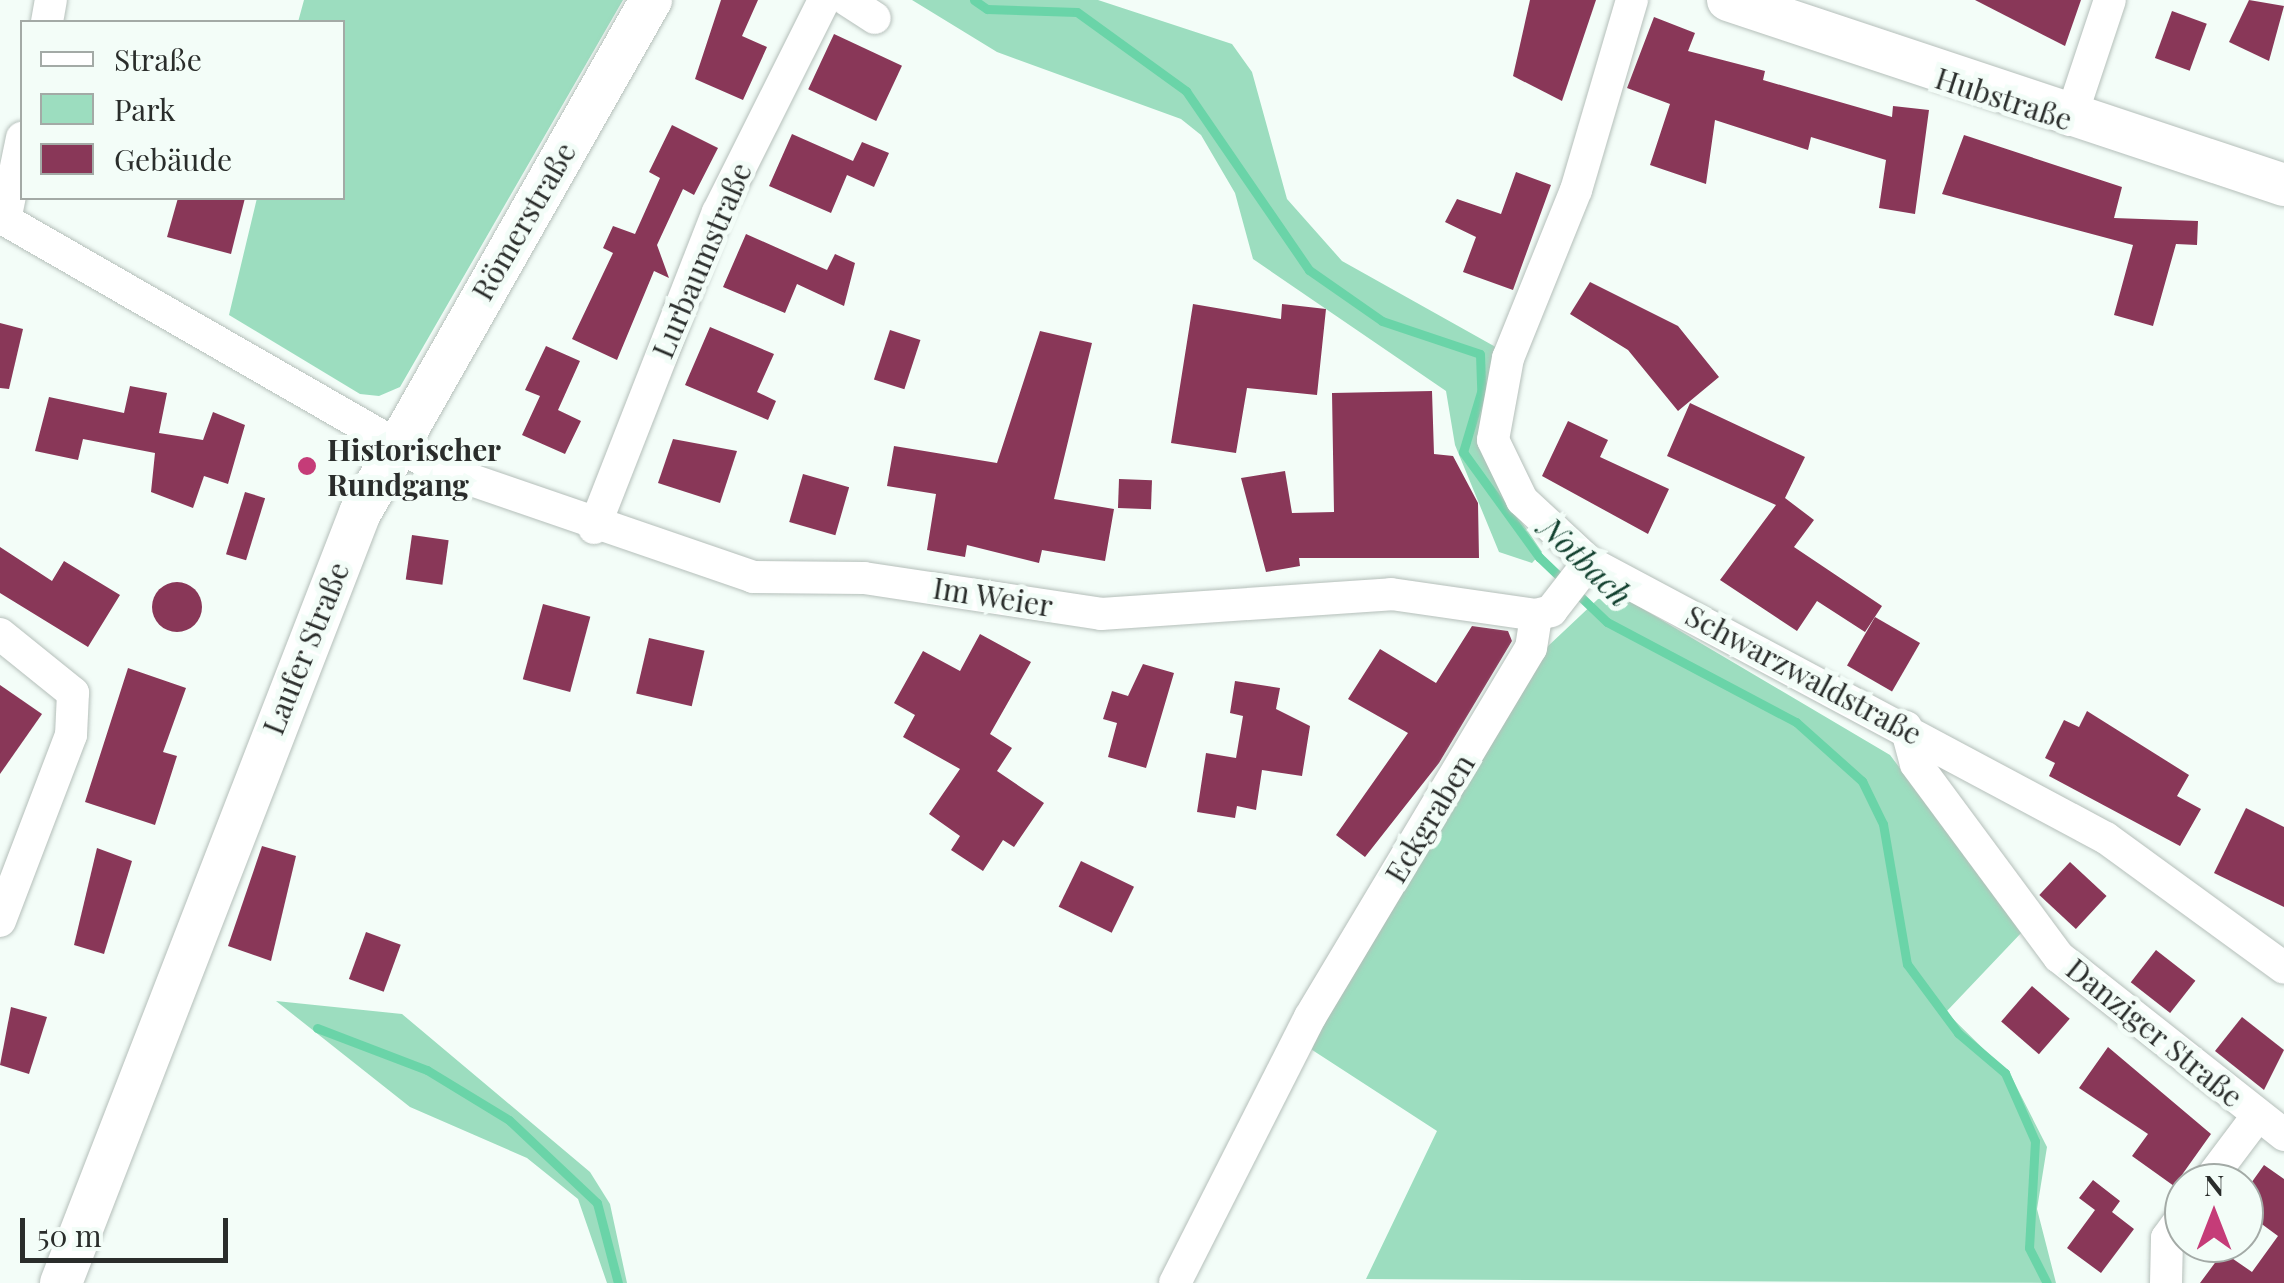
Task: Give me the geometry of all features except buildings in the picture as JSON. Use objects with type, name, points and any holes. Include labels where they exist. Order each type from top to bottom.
[{"type":"main road","name":"Römerstraße","points":[[396,442],[651,0]]},
{"type":"main road","name":"Hubstraße","points":[[1728,0],[2070,120],[2284,185]]},
{"type":"main road","name":"Laufer Straße","points":[[60,1283],[315,619],[396,442]]},
{"type":"street","name":"Lurbaumstraße","points":[[594,528],[711,228],[824,0]]},
{"type":"street","points":[[847,0],[875,18]]},
{"type":"street","name":"Schwarzwaldstraße","points":[[1632,0],[1576,190],[1508,358],[1494,440],[1522,500],[1583,570],[1906,727],[2106,838],[2284,968]]},
{"type":"street","points":[[2070,120],[2110,0]]},
{"type":"street","points":[[20,146],[2,218],[396,442]]},
{"type":"street","name":"Im Weier","points":[[396,442],[473,484],[594,528],[752,577],[864,578],[1101,614],[1391,594],[1544,613]]},
{"type":"street","points":[[1544,613],[1583,570]]},
{"type":"street","name":"Eckgraben","points":[[1175,1283],[1310,1017],[1530,648],[1544,613]]},
{"type":"street","points":[[0,634],[73,693],[71,735],[0,921]]},
{"type":"street","name":"Danziger Straße","points":[[1906,727],[1916,764],[2059,956],[2284,1134]]},
{"type":"street","points":[[1961,826],[1987,787],[2015,787]]},
{"type":"street","points":[[2222,1163],[2258,1114]]},
{"type":"green space","points":[[304,0],[623,0],[400,387],[379,396],[360,394],[229,315],[257,200],[345,200],[345,20],[299,20]]},
{"type":"green space","points":[[912,0],[1098,0],[1232,44],[1252,72],[1287,199],[1342,261],[1501,350],[1500,490],[1542,552],[1532,563],[1499,552],[1455,445],[1446,391],[1253,259],[1235,193],[1201,135],[1181,119],[997,52]]},
{"type":"green space","points":[[1621,596],[1890,755],[2023,931],[1946,1012],[2011,1076],[2047,1147],[2037,1209],[2056,1283],[1366,1279],[1437,1131],[1303,1044],[1546,648],[1598,599]]},
{"type":"green space","points":[[276,1001],[402,1014],[590,1172],[610,1204],[627,1283],[607,1283],[578,1199],[527,1158],[410,1107]]},
{"type":"waterway","name":"Notbach","points":[[974,0],[987,9],[1077,12],[1186,91],[1309,270],[1382,321],[1480,354],[1481,392],[1463,452],[1539,557],[1607,622],[1796,722],[1862,781],[1883,824],[1907,964],[1958,1033],[2005,1073],[2035,1141],[2029,1248],[2047,1283]]},
{"type":"waterway","points":[[317,1028],[427,1070],[509,1120],[597,1203],[618,1283]]},
{"type":"place","name":"Historischer Rundgang","points":[[307,466]]}]
